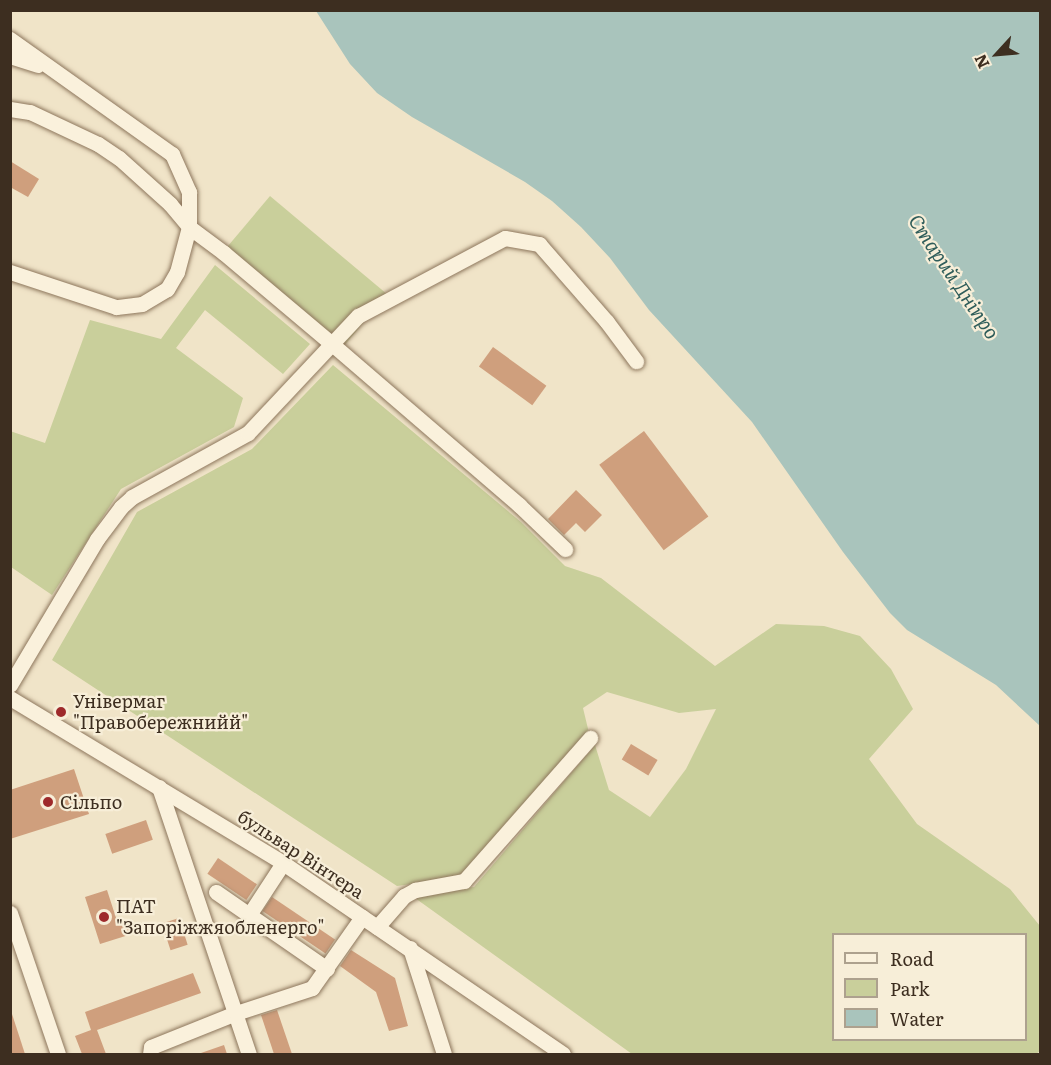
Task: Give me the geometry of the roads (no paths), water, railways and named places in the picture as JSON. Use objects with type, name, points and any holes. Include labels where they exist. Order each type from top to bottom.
[{"type":"street","points":[[10,39],[172,154],[189,192],[189,227],[177,272],[167,289],[142,304],[116,307],[10,272]]},
{"type":"street","points":[[10,56],[52,69]]},
{"type":"street","points":[[10,109],[30,112],[105,149],[170,204],[189,227],[224,253],[332,344],[519,505],[565,549]]},
{"type":"street","points":[[10,685],[65,589],[121,507],[132,496],[248,433],[358,316],[505,238],[538,244],[607,322],[636,361]]},
{"type":"street","name":"бульвар Вінтера","points":[[10,698],[283,863],[563,1054]]},
{"type":"street","points":[[377,927],[404,896],[415,890],[464,881],[590,738]]},
{"type":"street","points":[[159,787],[249,1054]]},
{"type":"street","points":[[249,915],[283,863]]},
{"type":"street","points":[[216,892],[327,969]]},
{"type":"street","points":[[10,913],[58,1054]]},
{"type":"street","points":[[150,1054],[151,1047],[236,1013],[312,988],[362,917]]},
{"type":"street","points":[[410,948],[444,1054]]},
{"type":"water","name":"Старий Дніпро","points":[[316,11],[1040,11],[1040,726],[996,685],[907,630],[890,613],[843,552],[752,422],[649,310],[610,258],[581,227],[552,201],[525,182],[412,117],[377,93],[350,64]]},
{"type":"place","name":"Універмаг \"Правобережнийй\"","points":[[61,712]]},
{"type":"place","name":"Сільпо","points":[[48,802]]},
{"type":"place","name":"ПАТ \"Запоріжжяобленерго\"","points":[[104,917]]}]
